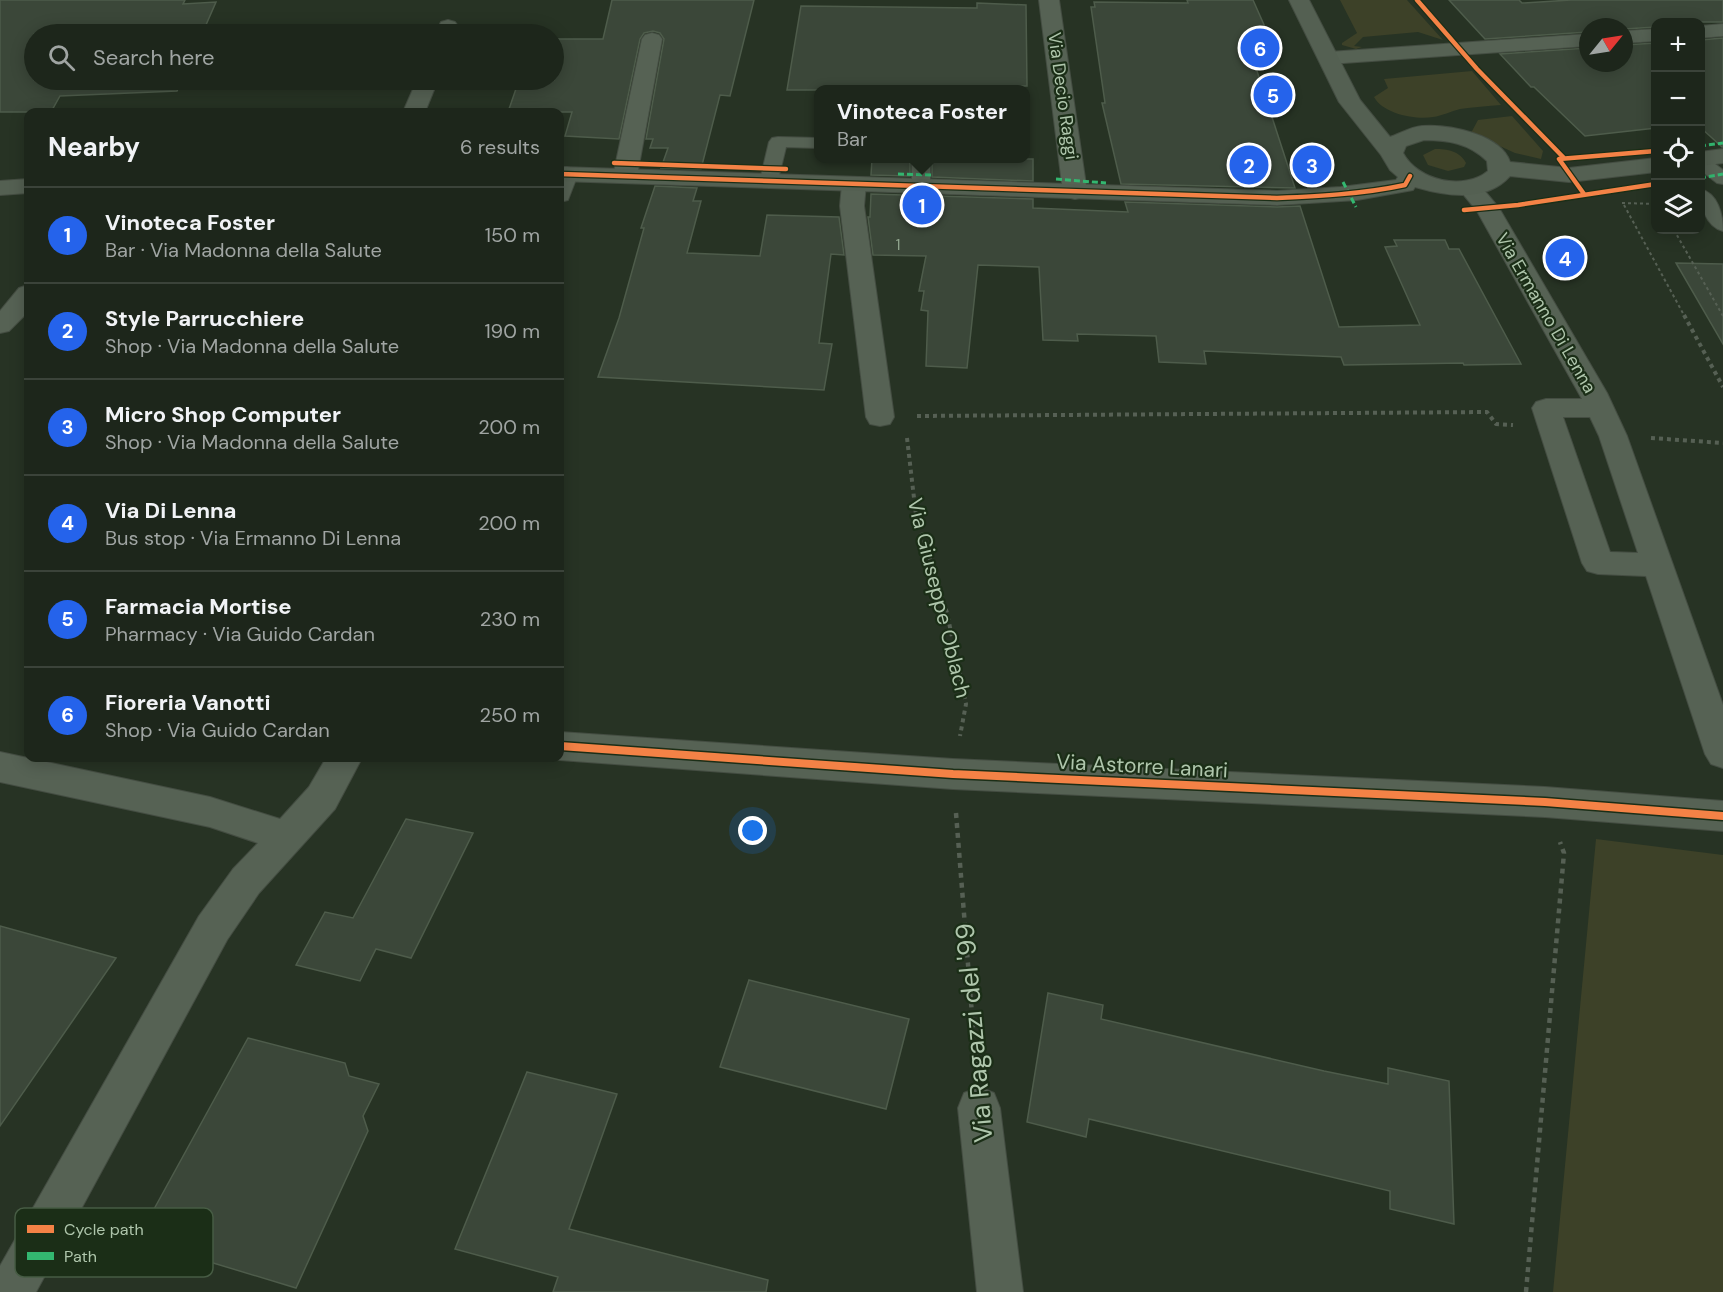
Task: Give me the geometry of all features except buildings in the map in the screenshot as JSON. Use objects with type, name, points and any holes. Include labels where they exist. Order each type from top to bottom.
[{"type":"street","name":"Via Decio Raggi","points":[[1049,0],[1075,192]]},
{"type":"street","points":[[1299,0],[1350,102],[1392,153],[1397,165],[1410,176],[1439,186],[1470,188],[1486,185],[1496,178],[1501,168],[1498,159],[1493,154],[1471,140],[1439,133],[1412,135],[1397,142],[1392,153]]},
{"type":"street","points":[[1705,32],[1723,30]]},
{"type":"street","points":[[1633,36],[1651,35]]},
{"type":"street","points":[[625,176],[652,39]]},
{"type":"street","points":[[1329,58],[1579,41]]},
{"type":"street","points":[[416,108],[423,90]]},
{"type":"street","points":[[1358,112],[1412,135]]},
{"type":"street","points":[[1705,159],[1723,156]]},
{"type":"street","points":[[1501,168],[1569,176],[1651,166]]},
{"type":"street","points":[[564,181],[625,176],[1277,198],[1350,195],[1405,185],[1410,176]]},
{"type":"street","points":[[854,184],[852,206],[880,417]]},
{"type":"street","points":[[0,188],[24,186]]},
{"type":"street","name":"Via Ermanno Di Lenna","points":[[1470,188],[1487,208],[1601,408],[1613,436],[1723,754]]},
{"type":"street","points":[[0,325],[24,300]]},
{"type":"street","name":"Via Ermanno Di Lenna","points":[[1601,408],[1546,408],[1598,563],[1658,565]]},
{"type":"street","name":"Via Astorre Lanari","points":[[564,746],[953,774],[1545,802],[1723,816]]},
{"type":"street","points":[[58,1208],[213,928],[246,881],[322,798],[342,762]]},
{"type":"street","points":[[0,767],[210,812],[261,827],[285,838]]},
{"type":"street","name":"Via Ragazzi del '99","points":[[979,1108],[1000,1292]]},
{"type":"street","points":[[11,1292],[19,1277]]},
{"type":"lane","points":[[769,180],[778,142],[814,143]]},
{"type":"lane","points":[[921,163],[921,187]]},
{"type":"lane","points":[[1705,163],[1723,179]]},
{"type":"lane","points":[[1705,200],[1723,225]]},
{"type":"path","points":[[1619,197],[1723,387]]},
{"type":"path","points":[[1624,205],[1651,204]]},
{"type":"path","points":[[1676,234],[1723,316]]},
{"type":"path","points":[[880,417],[1486,412],[1496,424],[1553,429]]},
{"type":"path","points":[[1641,437],[1723,443]]},
{"type":"path","points":[[1526,1292],[1564,853],[1545,802]]},
{"type":"green space","points":[[1340,0],[1407,0],[1443,40],[1418,32],[1363,37],[1354,46],[1362,47],[1356,49],[1342,45],[1357,33]]},
{"type":"green space","points":[[1472,71],[1501,105],[1460,109],[1436,116],[1418,118],[1392,112],[1378,103],[1374,97],[1388,88],[1384,79]]},
{"type":"green space","points":[[1512,116],[1543,151],[1541,159],[1515,153],[1471,133],[1478,120]]},
{"type":"green space","points":[[1435,149],[1457,153],[1466,163],[1464,167],[1448,171],[1428,165],[1423,155]]},
{"type":"green space","points":[[1596,839],[1723,855],[1723,1292],[1553,1292]]},
{"type":"marked path","points":[[1705,145],[1723,143]]},
{"type":"marked path","points":[[898,174],[934,175]]},
{"type":"marked path","points":[[1705,177],[1723,174]]},
{"type":"marked path","points":[[1056,179],[1106,183]]},
{"type":"marked path","points":[[1343,182],[1356,207]]},
{"type":"cycle path","points":[[1417,0],[1477,69],[1564,158]]},
{"type":"cycle path","points":[[1584,194],[1559,159],[1651,151]]},
{"type":"cycle path","points":[[614,163],[786,169]]},
{"type":"cycle path","points":[[564,174],[1277,198],[1373,191],[1405,185],[1410,176]]},
{"type":"cycle path","points":[[1464,210],[1518,205],[1651,185]]},
{"type":"cycle path","points":[[564,746],[953,774],[1545,802],[1723,816]]},
{"type":"place","name":"Fioreria Vanotti","points":[[1260,48]]},
{"type":"place","name":"Farmacia Mortise","points":[[1273,95]]},
{"type":"place","name":"Style Parrucchiere","points":[[1249,165]]},
{"type":"place","name":"Micro Shop Computer","points":[[1312,165]]},
{"type":"place","name":"Vinoteca Foster","points":[[922,205]]},
{"type":"place","name":"Via Di Lenna","points":[[1565,258]]}]
